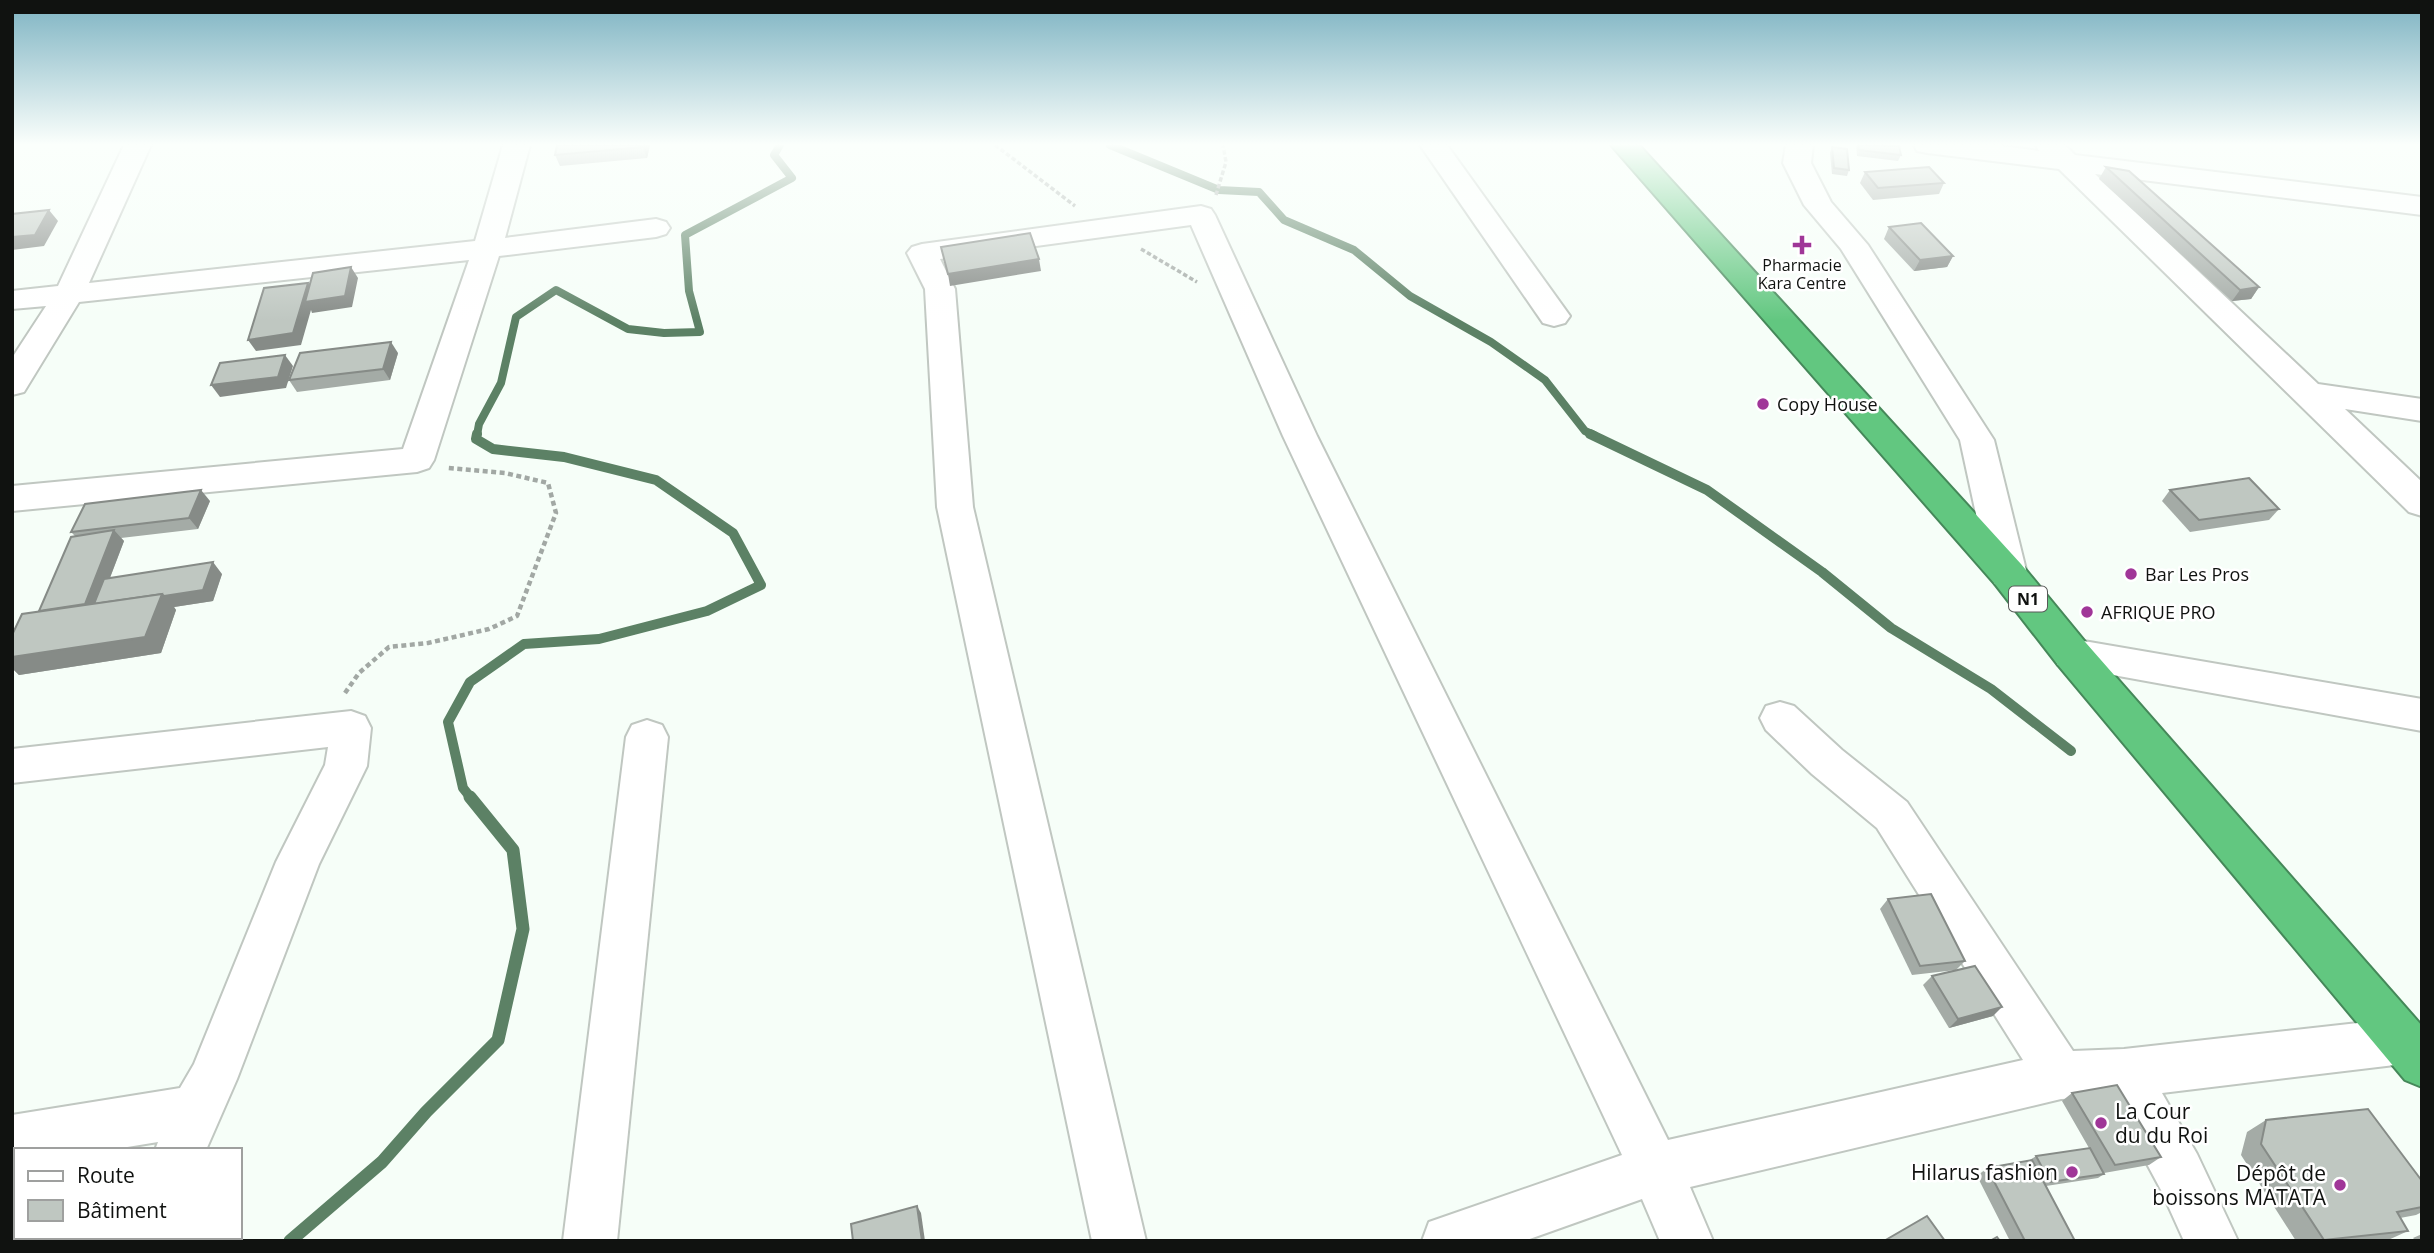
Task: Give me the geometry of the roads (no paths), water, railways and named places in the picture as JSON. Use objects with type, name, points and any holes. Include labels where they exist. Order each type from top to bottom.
[{"type":"highway","name":"N1","points":[[1676,203],[2007,574],[2072,654],[2412,1052]]},
{"type":"street","points":[[12,384],[69,294],[111,203]]},
{"type":"street","points":[[12,499],[417,460],[500,203]]},
{"type":"street","points":[[1474,203],[1554,316]]},
{"type":"street","points":[[1817,203],[1853,245],[1977,440],[2007,574]]},
{"type":"street","points":[[2110,203],[2422,503]]},
{"type":"street","points":[[2405,203],[2422,206]]},
{"type":"street","points":[[1119,1241],[955,507],[940,289],[922,253],[1201,215],[1300,436],[1655,1169],[1687,1241]]},
{"type":"street","points":[[12,300],[656,228]]},
{"type":"street","points":[[2307,393],[2422,410]]},
{"type":"street","points":[[2072,654],[2422,715]]},
{"type":"street","points":[[1780,718],[1827,762],[1892,816],[2061,1075]]},
{"type":"street","points":[[12,766],[351,728],[346,766],[298,862],[212,1079],[188,1131],[12,1140]]},
{"type":"street","points":[[590,1241],[647,737]]},
{"type":"street","points":[[1448,1241],[1655,1169],[2061,1075],[2124,1073],[2412,1052]]},
{"type":"street","points":[[2124,1073],[2179,1172],[2211,1241]]},
{"type":"waterway","points":[[477,435],[479,424],[501,383],[516,317],[556,290],[628,329],[664,333],[700,332],[689,291],[685,235],[744,203]]},
{"type":"waterway","points":[[1269,203],[1284,220],[1354,250],[1410,296],[1491,342],[1545,380],[1585,431],[1594,435]]},
{"type":"waterway","points":[[471,798],[463,788],[448,722],[470,682],[524,644],[599,639],[707,611],[761,585],[733,533],[656,480],[564,457],[493,449],[476,439],[477,434]]},
{"type":"waterway","points":[[1590,434],[1707,490],[1822,572],[1891,628],[1991,689],[2071,751]]},
{"type":"waterway","points":[[290,1241],[382,1162],[426,1112],[498,1040],[523,929],[513,850],[470,797]]},
{"type":"place","name":"Pharmacie Kara Centre","points":[[1802,245]]},
{"type":"place","name":"Copy House","points":[[1763,404]]},
{"type":"place","name":"Bar Les Pros","points":[[2131,574]]},
{"type":"place","name":"AFRIQUE PRO","points":[[2087,612]]},
{"type":"place","name":"La Cour du du Roi","points":[[2101,1123]]},
{"type":"place","name":"Hilarus fashion","points":[[2072,1172]]},
{"type":"place","name":"Dépôt de boissons MATATA","points":[[2340,1185]]}]
